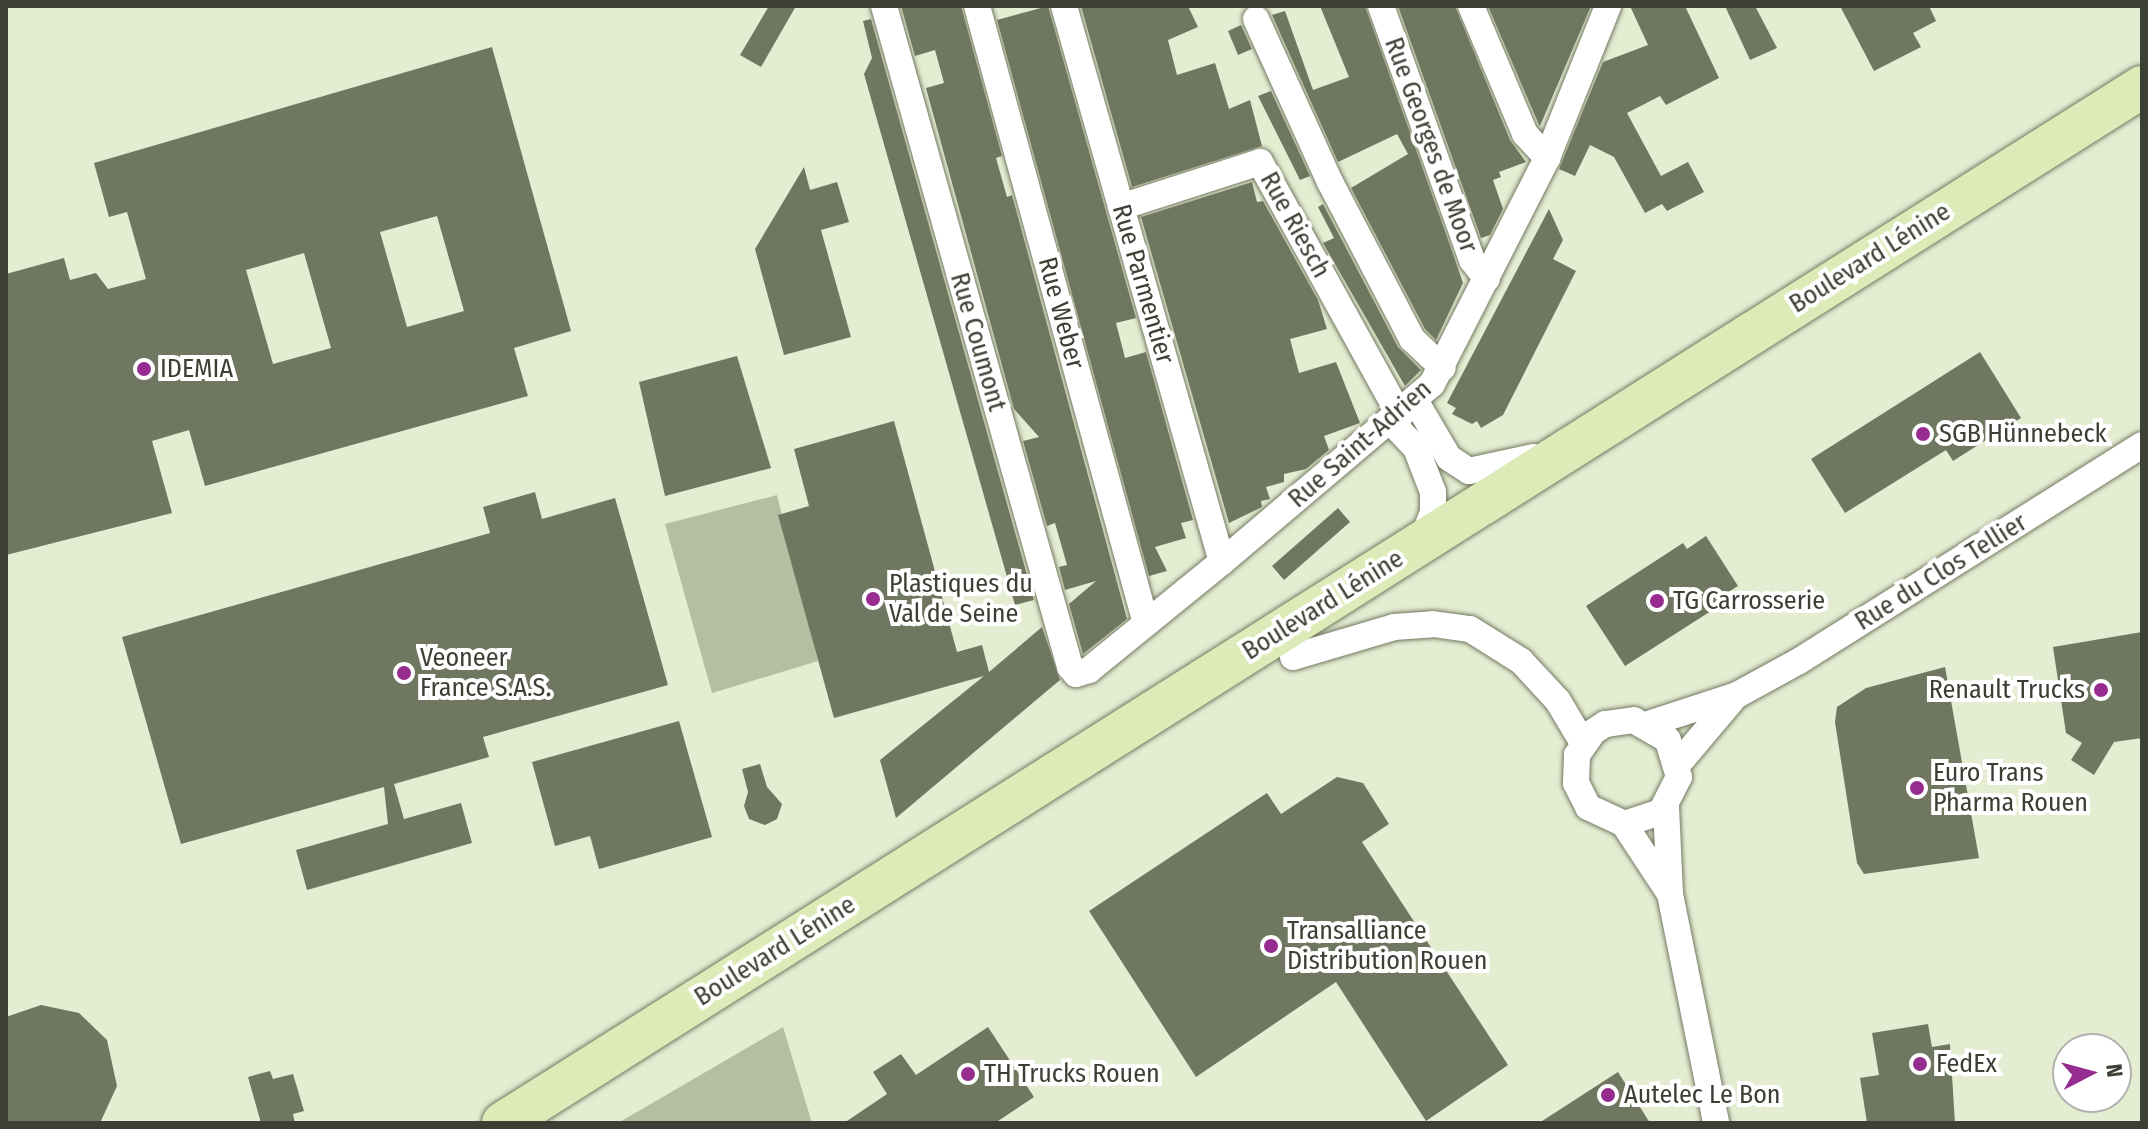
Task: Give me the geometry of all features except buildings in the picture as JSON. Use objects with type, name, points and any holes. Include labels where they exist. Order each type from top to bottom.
[{"type":"main road","name":"Boulevard Lénine","points":[[503,1123],[2142,87]]},
{"type":"main road","name":"Boulevard Lénine","points":[[550,1123],[1293,657],[2142,117]]},
{"type":"street","name":"Rue Coumont","points":[[884,6],[1070,667],[1076,674]]},
{"type":"street","name":"Rue Weber","points":[[977,6],[1145,620]]},
{"type":"street","name":"Rue Parmentier","points":[[1064,6],[1222,562]]},
{"type":"street","name":"Rue Georges de Moor","points":[[1381,6],[1472,260],[1487,279]]},
{"type":"street","points":[[1471,6],[1525,134],[1547,158]]},
{"type":"street","name":"Rue Saint-Adrien","points":[[1076,674],[1089,670],[1145,620],[1222,562],[1402,413],[1443,368],[1547,158],[1608,6]]},
{"type":"street","points":[[1256,19],[1330,182],[1412,339],[1443,368]]},
{"type":"street","name":"Rue Riesch","points":[[1121,207],[1260,162],[1402,413]]},
{"type":"street","points":[[1402,413],[1449,458],[1469,471],[1510,465],[1575,443]]},
{"type":"street","points":[[1402,413],[1433,492],[1433,512],[1421,543]]},
{"type":"street","name":"Rue du Clos Tellier","points":[[1670,894],[1624,824],[1598,816],[1580,796],[1574,769],[1583,743],[1605,724],[1619,720],[1648,724],[1737,695],[2142,445]]},
{"type":"street","points":[[1293,657],[1394,627],[1433,624],[1470,629],[1521,661],[1558,701],[1583,743]]},
{"type":"street","name":"Rue du Clos Tellier","points":[[1716,1123],[1670,894],[1666,806],[1676,790],[1678,764],[1737,695]]},
{"type":"street","points":[[1648,724],[1668,740],[1678,764]]},
{"type":"street","points":[[1624,824],[1650,819],[1666,806]]},
{"type":"green space","points":[[777,495],[818,661],[712,693],[665,524]]},
{"type":"green space","points":[[783,1027],[812,1123],[618,1123]]},
{"type":"place","name":"IDEMIA","points":[[144,369]]},
{"type":"place","name":"SGB Hünnebeck","points":[[1923,434]]},
{"type":"place","name":"Plastiques du Val de Seine","points":[[873,599]]},
{"type":"place","name":"TG Carrosserie","points":[[1657,601]]},
{"type":"place","name":"Veoneer France S.A.S.","points":[[404,673]]},
{"type":"place","name":"Renault Trucks","points":[[2101,690]]},
{"type":"place","name":"Euro Trans Pharma Rouen","points":[[1917,788]]},
{"type":"place","name":"Transalliance Distribution Rouen","points":[[1271,946]]},
{"type":"place","name":"FedEx","points":[[1920,1064]]},
{"type":"place","name":"TH Trucks Rouen","points":[[968,1074]]},
{"type":"place","name":"Autelec Le Bon","points":[[1608,1095]]}]
